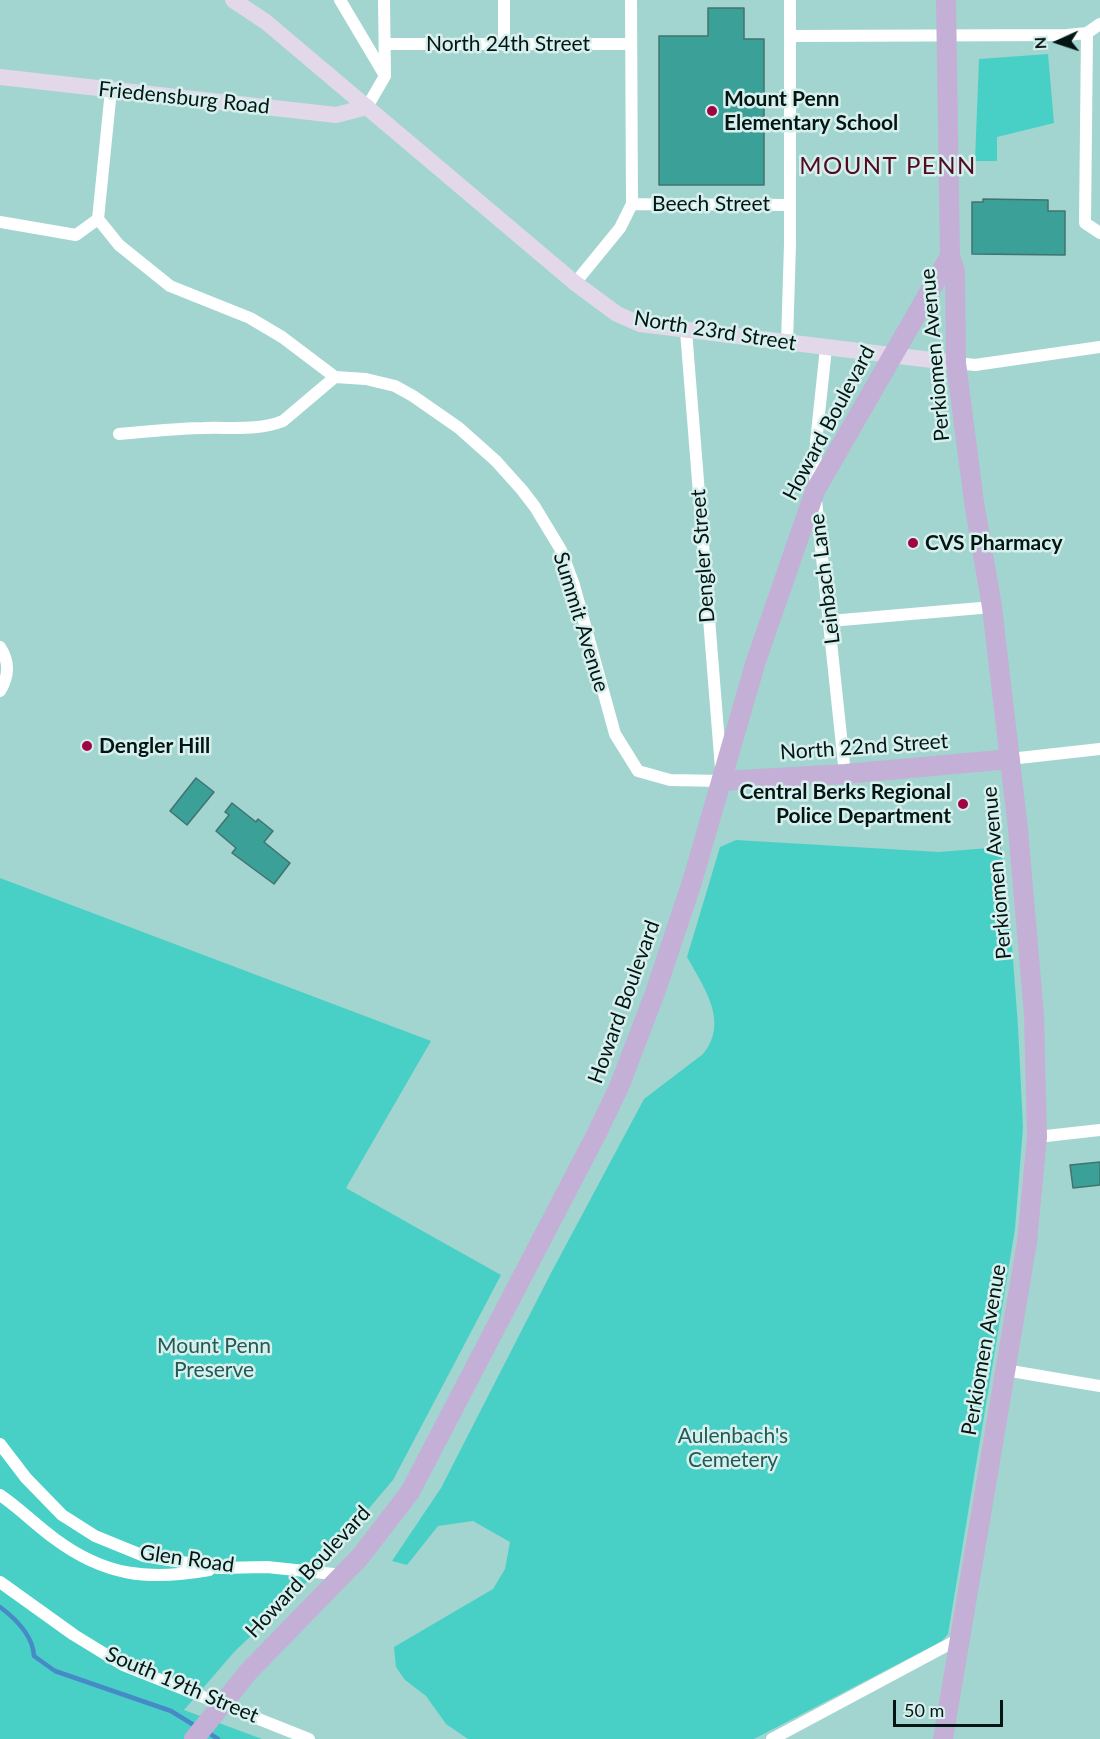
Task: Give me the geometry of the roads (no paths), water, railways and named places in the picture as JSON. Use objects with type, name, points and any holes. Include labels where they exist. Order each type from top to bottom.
[{"type":"main road","name":"North 23rd Street","points":[[233,0],[266,22],[575,283],[617,314],[640,324],[686,331],[956,363]]},
{"type":"main road","name":"Perkiomen Avenue","points":[[943,1739],[1027,1242],[1037,1137],[1029,940],[992,607],[974,502],[956,363],[955,271],[950,256],[946,0]]},
{"type":"main road","name":"Friedensburg Road","points":[[0,77],[336,115],[367,107]]},
{"type":"main road","name":"Howard Boulevard","points":[[194,1739],[249,1671],[360,1557],[410,1492],[614,1100],[665,964],[692,882],[759,651],[815,491],[950,256]]},
{"type":"main road","name":"North 22nd Street","points":[[722,781],[845,774],[1010,759]]},
{"type":"street","points":[[340,0],[384,76]]},
{"type":"street","points":[[367,107],[384,76],[384,0]]},
{"type":"street","points":[[504,0],[504,45]]},
{"type":"street","points":[[575,283],[620,228],[632,204],[631,0]]},
{"type":"street","points":[[787,342],[790,0]]},
{"type":"street","points":[[790,36],[1067,35],[1086,33],[1100,24]]},
{"type":"street","points":[[1086,33],[1085,223],[1100,233]]},
{"type":"street","name":"North 24th Street","points":[[385,44],[631,44]]},
{"type":"street","points":[[111,90],[98,219],[119,245],[170,286],[260,324],[282,337],[335,377],[284,421],[273,425],[119,434]]},
{"type":"street","name":"Beech Street","points":[[632,204],[790,205]]},
{"type":"street","points":[[0,222],[76,235],[98,219]]},
{"type":"street","name":"Dengler Street","points":[[686,331],[722,781]]},
{"type":"street","points":[[956,363],[975,365],[1100,347]]},
{"type":"street","name":"Leinbach Lane","points":[[826,348],[816,442],[815,491],[840,707],[845,774]]},
{"type":"street","name":"Summit Avenue","points":[[335,377],[366,379],[395,386],[459,428],[496,461],[535,507],[561,550],[574,585],[608,714],[620,745],[633,764],[638,771],[670,780],[722,781]]},
{"type":"street","points":[[830,621],[992,607]]},
{"type":"street","points":[[0,647],[7,660],[8,671],[0,691]]},
{"type":"street","points":[[1010,759],[1100,749]]},
{"type":"street","points":[[1037,1137],[1100,1130]]},
{"type":"street","points":[[1005,1370],[1100,1386]]},
{"type":"street","name":"Glen Road","points":[[0,1444],[26,1478],[62,1515],[95,1536],[144,1556],[219,1568],[267,1566],[343,1575]]},
{"type":"street","points":[[0,1495],[55,1539],[86,1558],[114,1570],[137,1575],[182,1575],[219,1568]]},
{"type":"street","name":"South 19th Street","points":[[0,1582],[74,1635],[123,1665],[309,1739]]},
{"type":"street","points":[[772,1739],[959,1640]]},
{"type":"waterway","points":[[0,1607],[23,1628],[31,1642],[34,1656],[55,1671],[171,1711],[197,1727]]},
{"type":"waterway","points":[[207,1732],[218,1739]]},
{"type":"place","name":"Mount Penn Elementary School","points":[[712,111]]},
{"type":"place","name":"CVS Pharmacy","points":[[913,543]]},
{"type":"place","name":"Dengler Hill","points":[[87,746]]},
{"type":"place","name":"Central Berks Regional Police Department","points":[[963,804]]},
{"type":"district","name":"MOUNT PENN","points":[[888,166]]},
{"type":"park label","name":"Mount Penn Preserve","points":[[214,1358]]},
{"type":"park label","name":"Aulenbach's Cemetery","points":[[733,1448]]}]
